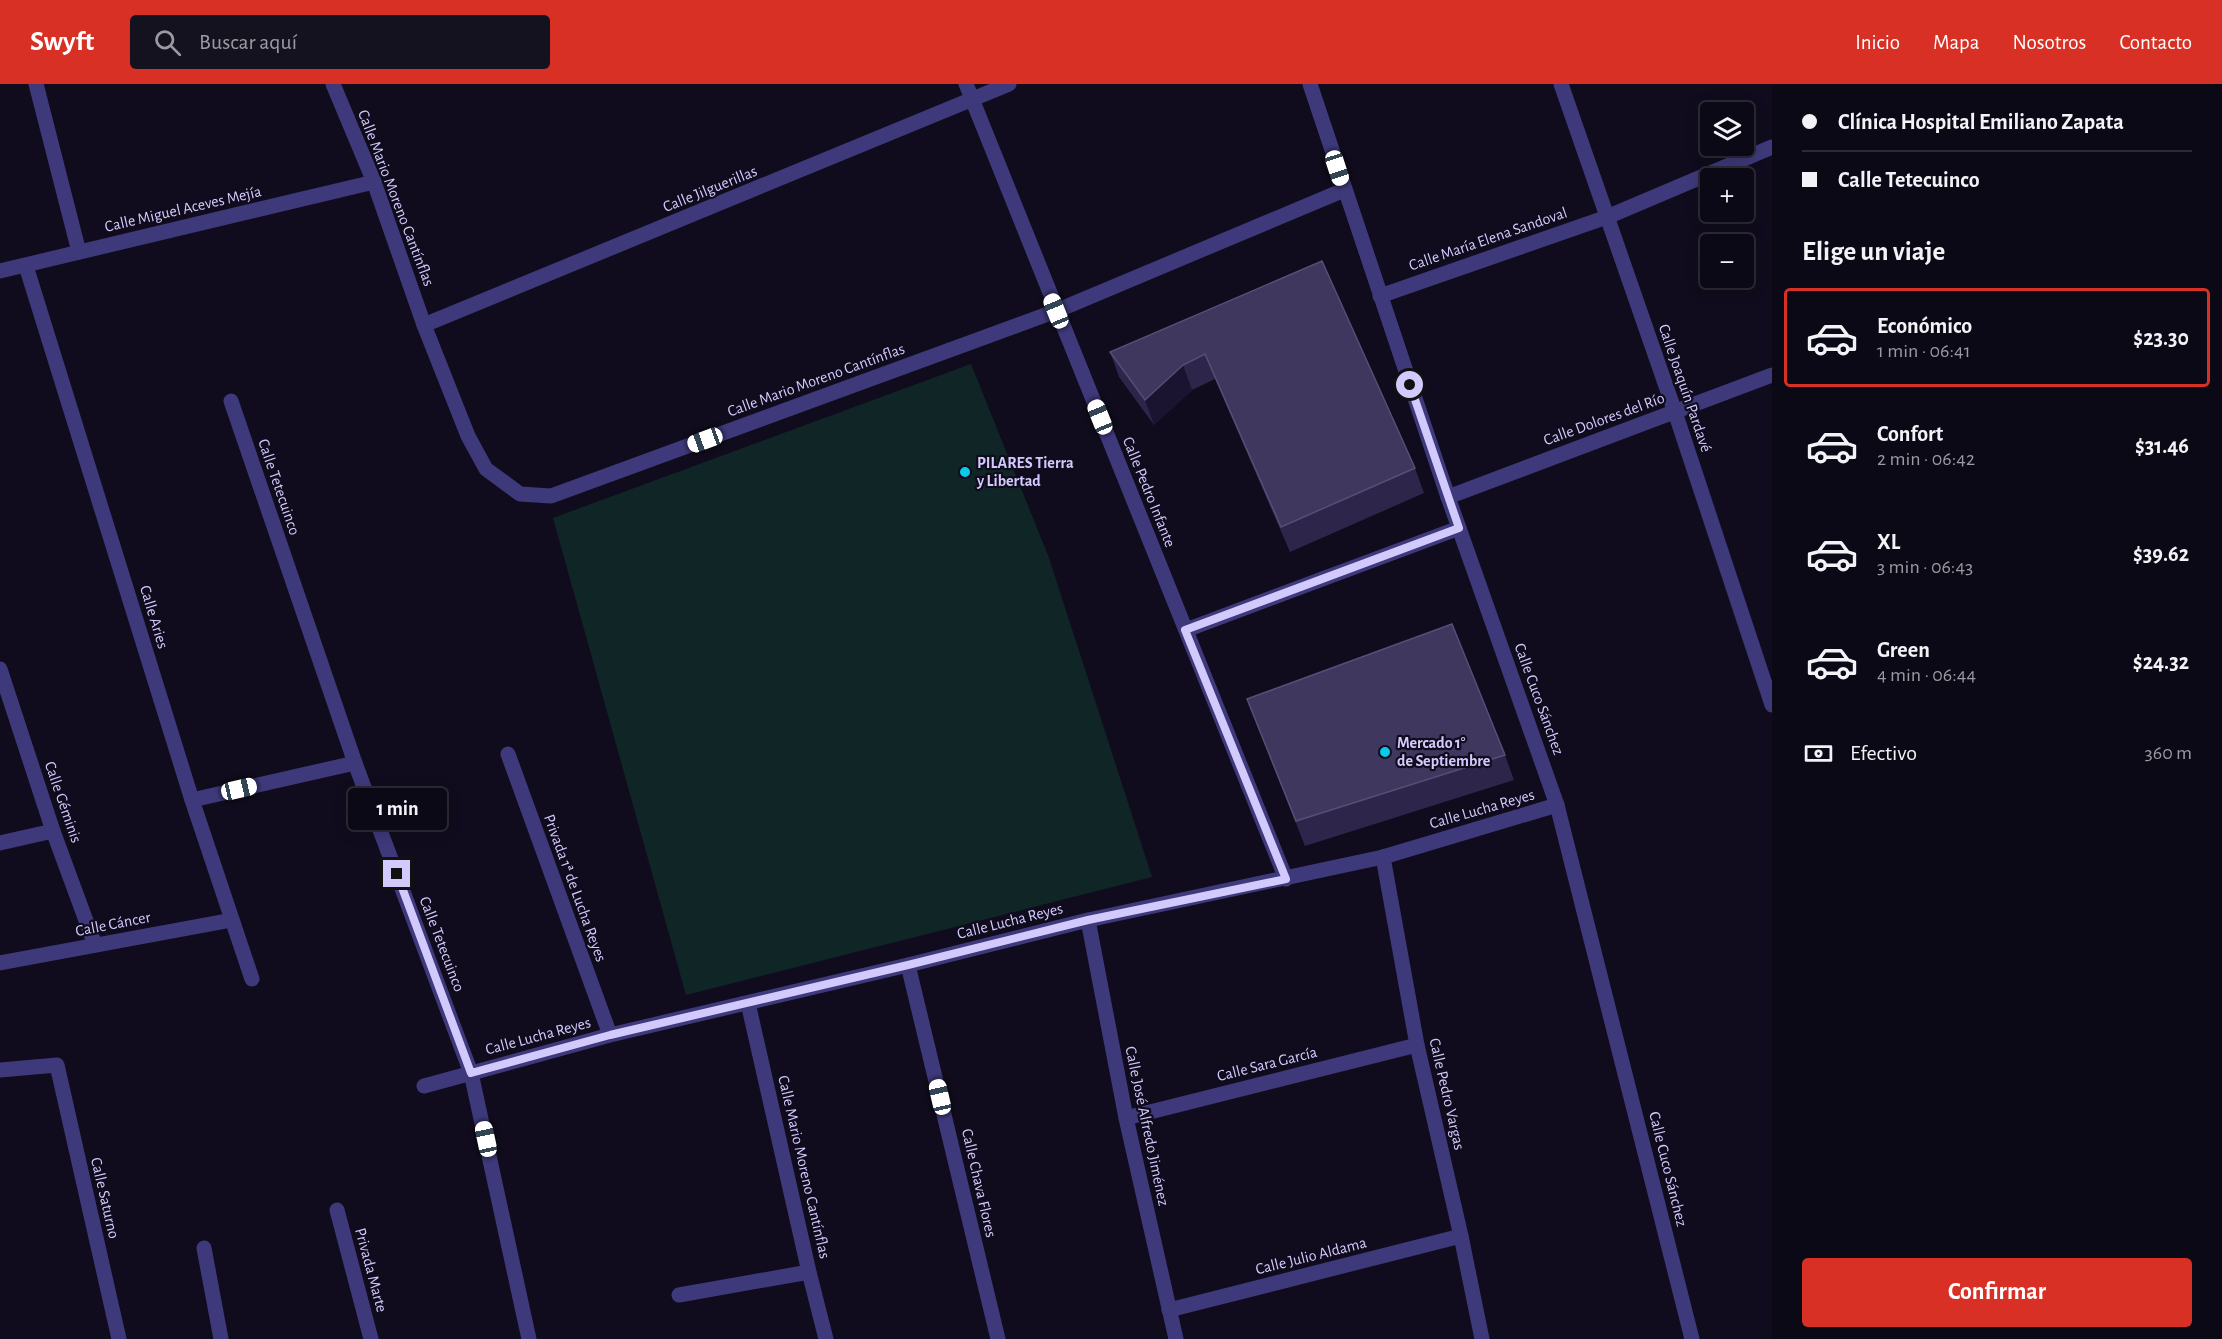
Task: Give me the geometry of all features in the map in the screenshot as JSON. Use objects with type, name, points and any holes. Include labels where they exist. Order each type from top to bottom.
[{"type":"street","points":[[36,84],[79,252]]},
{"type":"street","name":"Calle Mario Moreno Cantínflas","points":[[333,84],[374,182],[424,325],[468,436],[486,469],[520,494],[551,496],[1056,311],[1344,189]]},
{"type":"street","name":"Calle Pedro Infante","points":[[966,84],[1286,879]]},
{"type":"street","name":"Calle Jilguerillas","points":[[424,325],[1009,84]]},
{"type":"street","name":"Calle Cuco Sánchez","points":[[1310,84],[1448,497],[1557,805],[1692,1339]]},
{"type":"street","name":"Calle Joaquín Pardavé","points":[[1561,84],[1675,412],[1772,705]]},
{"type":"street","name":"Calle María Elena Sandoval","points":[[1380,296],[1607,217],[1772,147]]},
{"type":"street","name":"Calle Miguel Aceves Mejía","points":[[0,271],[374,182]]},
{"type":"street","name":"Calle Aries","points":[[26,266],[192,800],[252,979]]},
{"type":"street","name":"Calle Dolores del Río","points":[[1448,497],[1772,375]]},
{"type":"street","name":"Calle Tetecuinco","points":[[231,401],[355,763],[471,1073],[529,1339]]},
{"type":"street","points":[[1185,630],[1459,528]]},
{"type":"street","name":"Calle Géminis","points":[[1,675],[53,831],[95,945]]},
{"type":"street","name":"Privada 1ª de Lucha Reyes","points":[[508,754],[610,1035]]},
{"type":"street","points":[[192,800],[355,763]]},
{"type":"street","name":"Calle Lucha Reyes","points":[[424,1086],[610,1035],[1088,920],[1383,857],[1557,805]]},
{"type":"street","points":[[0,843],[53,831]]},
{"type":"street","name":"Calle Pedro Vargas","points":[[1383,857],[1417,1045],[1482,1339]]},
{"type":"street","name":"Calle Cáncer","points":[[0,963],[232,920]]},
{"type":"street","name":"Calle José Alfredo Jiménez","points":[[1088,920],[1126,1118],[1176,1339]]},
{"type":"street","name":"Calle Chava Flores","points":[[908,965],[998,1339]]},
{"type":"street","name":"Calle Mario Moreno Cantínflas","points":[[748,1003],[826,1339]]},
{"type":"street","name":"Calle Sara García","points":[[1126,1118],[1417,1045]]},
{"type":"street","name":"Calle Saturno","points":[[0,1070],[57,1065],[119,1339]]},
{"type":"street","name":"Privada Marte","points":[[337,1210],[371,1339]]},
{"type":"street","name":"Calle Julio Aldama","points":[[1169,1310],[1461,1236]]},
{"type":"street","points":[[204,1248],[221,1339]]},
{"type":"street","points":[[679,1295],[809,1272]]},
{"type":"green space","points":[[971,364],[1049,558],[1152,877],[686,995],[553,518]]},
{"type":"building","points":[[1322,261],[1415,468],[1281,527],[1205,354],[1183,365],[1145,400],[1110,352]]},
{"type":"building","name":"Mercado 1° de Septiembre","points":[[1452,624],[1505,755],[1296,821],[1247,699]]},
{"type":"place","name":"PILARES Tierra y Libertad","points":[[965,472]]},
{"type":"place","name":"Mercado 1° de Septiembre","points":[[1385,752]]},
{"type":"route","points":[[397,874],[471,1073],[610,1035],[1088,920],[1286,879],[1185,630],[1459,528],[1410,385]]}]
